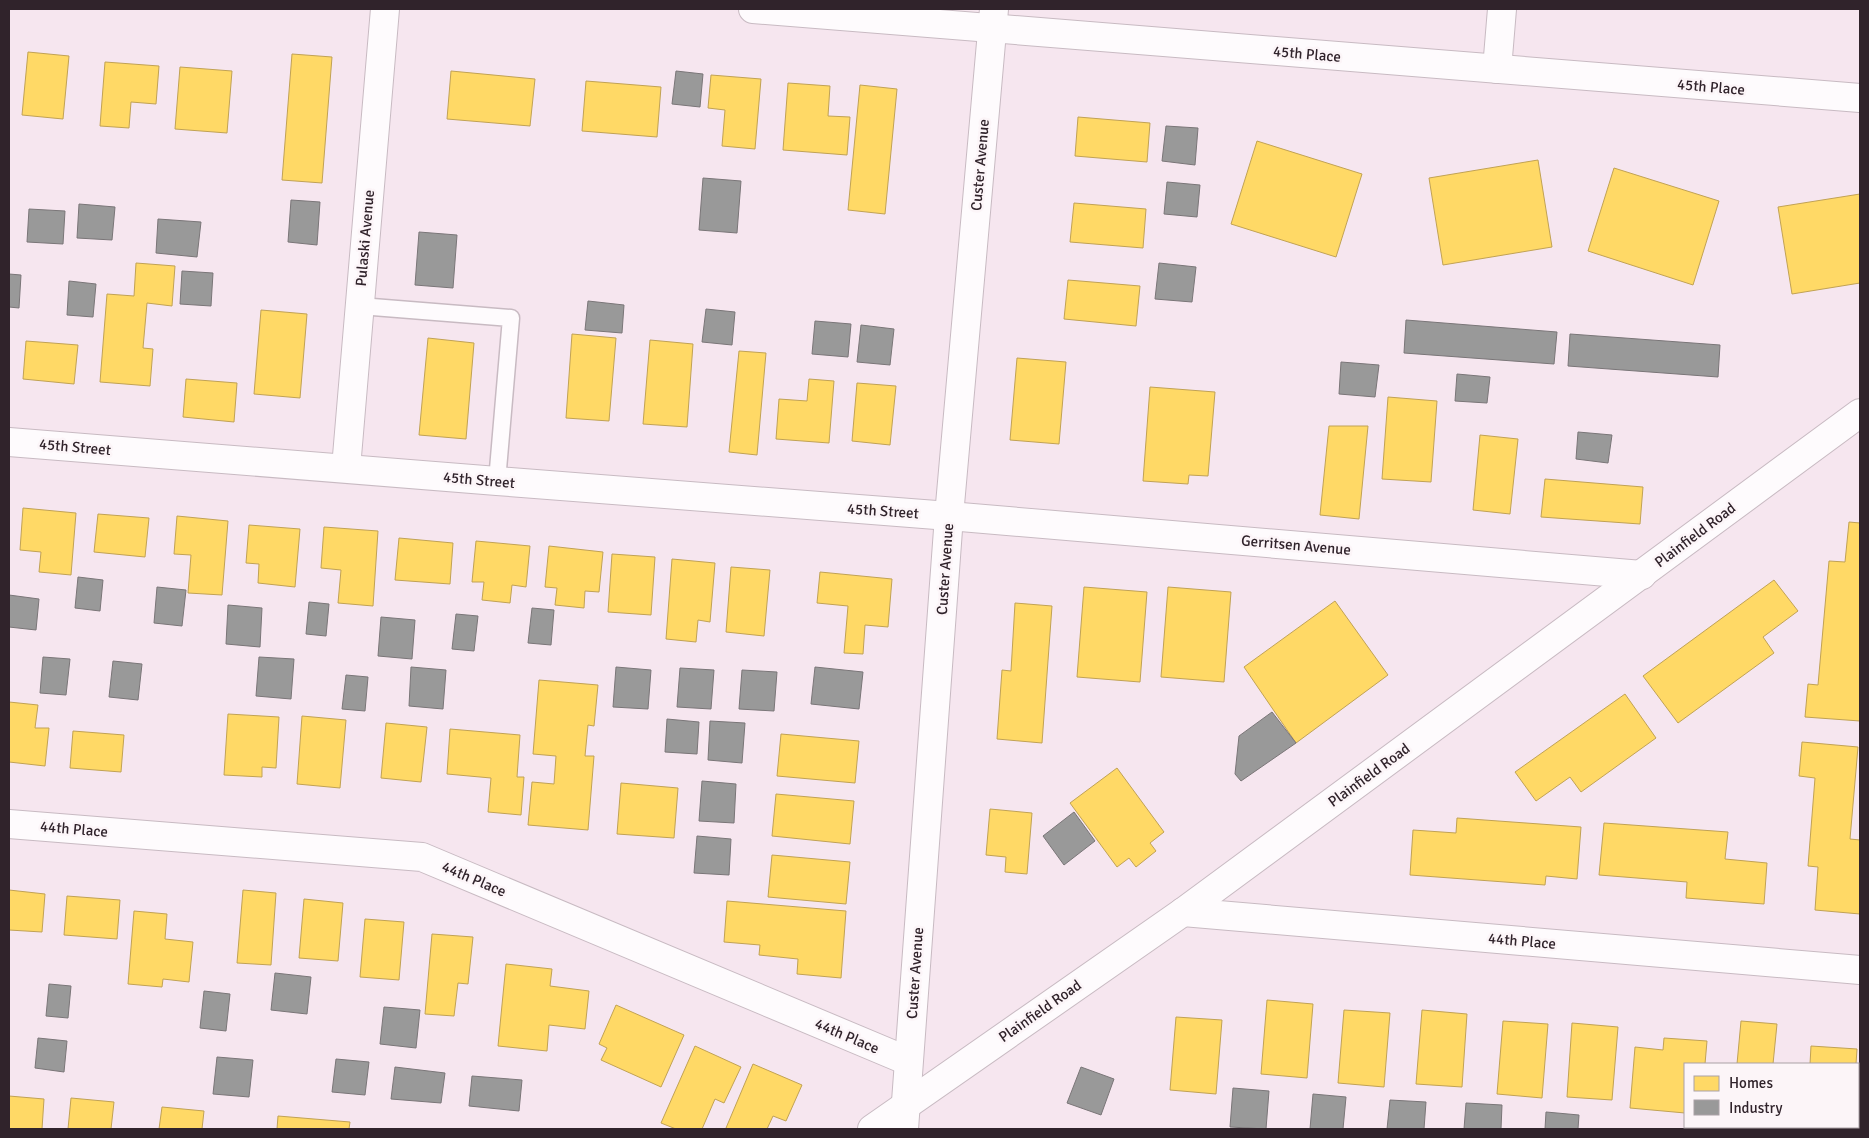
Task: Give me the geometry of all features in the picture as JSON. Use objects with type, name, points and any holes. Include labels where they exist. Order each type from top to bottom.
[{"type":"street","name":"Pulaski Avenue","points":[[346,468],[385,9]]},
{"type":"street","name":"45th Place","points":[[754,9],[993,18],[1497,69],[1860,98]]},
{"type":"street","points":[[1497,69],[1502,9]]},
{"type":"street","name":"Custer Avenue","points":[[905,1117],[949,516],[993,18]]},
{"type":"street","name":"Plainfield Road","points":[[872,1129],[905,1117],[1860,412]]},
{"type":"street","name":"45th Street","points":[[9,442],[949,516]]},
{"type":"street","name":"Gerritsen Avenue","points":[[949,516],[1642,574]]},
{"type":"street","name":"44th Place","points":[[9,824],[422,857],[908,1061]]},
{"type":"street","name":"44th Place","points":[[1183,912],[1860,970]]},
{"type":"lane","points":[[360,306],[512,318],[497,481]]},
{"type":"building: Homes","points":[[28,52],[69,56],[63,119],[22,115]]},
{"type":"building: Homes","points":[[292,54],[332,57],[322,183],[282,180]]},
{"type":"building: Homes","points":[[105,62],[159,66],[156,104],[131,102],[129,128],[100,126]]},
{"type":"building: Homes","points":[[180,67],[232,71],[227,133],[175,129]]},
{"type":"building: Homes","points":[[451,71],[535,79],[530,126],[447,119]]},
{"type":"building: Homes","points":[[711,75],[761,79],[755,149],[722,146],[725,110],[708,108]]},
{"type":"building: Homes","points":[[586,81],[661,87],[657,137],[582,131]]},
{"type":"building: Homes","points":[[788,83],[830,86],[828,116],[850,117],[847,155],[783,150]]},
{"type":"building: Homes","points":[[860,85],[897,89],[885,214],[848,210]]},
{"type":"building: Homes","points":[[1078,117],[1150,123],[1147,162],[1075,156]]},
{"type":"building: Homes","points":[[1257,141],[1362,174],[1336,257],[1231,224]]},
{"type":"building: Homes","points":[[1538,160],[1552,247],[1443,265],[1429,178]]},
{"type":"building: Homes","points":[[1614,168],[1719,201],[1693,285],[1588,251]]},
{"type":"building: Homes","points":[[1860,194],[1860,283],[1792,294],[1778,207]]},
{"type":"building: Homes","points":[[1074,203],[1146,209],[1143,248],[1070,242]]},
{"type":"building: Homes","points":[[136,263],[175,266],[172,306],[147,303],[143,348],[153,349],[150,386],[100,382],[107,294],[134,296]]},
{"type":"building: Homes","points":[[1068,280],[1140,286],[1136,326],[1064,319]]},
{"type":"building: Homes","points":[[261,310],[307,314],[300,398],[254,394]]},
{"type":"building: Homes","points":[[572,334],[616,338],[609,421],[566,418]]},
{"type":"building: Homes","points":[[428,338],[474,343],[466,439],[419,435]]},
{"type":"building: Homes","points":[[650,340],[693,344],[687,427],[643,424]]},
{"type":"building: Homes","points":[[26,341],[78,345],[74,384],[23,379]]},
{"type":"building: Homes","points":[[739,351],[766,353],[757,455],[729,452]]},
{"type":"building: Homes","points":[[1017,358],[1066,362],[1059,444],[1010,440]]},
{"type":"building: Homes","points":[[186,379],[237,383],[234,422],[183,417]]},
{"type":"building: Homes","points":[[809,379],[834,381],[829,443],[776,439],[779,399],[807,401]]},
{"type":"building: Homes","points":[[857,383],[896,386],[890,445],[852,441]]},
{"type":"building: Homes","points":[[1150,387],[1215,392],[1208,476],[1189,475],[1188,484],[1143,481]]},
{"type":"building: Homes","points":[[1388,397],[1437,401],[1431,482],[1382,479]]},
{"type":"building: Homes","points":[[1329,426],[1368,426],[1359,519],[1320,515]]},
{"type":"building: Homes","points":[[1480,435],[1518,439],[1510,514],[1473,510]]},
{"type":"building: Homes","points":[[1545,479],[1643,487],[1640,524],[1541,517]]},
{"type":"building: Homes","points":[[23,508],[76,513],[71,575],[39,572],[41,552],[20,550]]},
{"type":"building: Homes","points":[[98,514],[149,518],[145,557],[94,552]]},
{"type":"building: Homes","points":[[177,516],[228,521],[222,595],[188,593],[191,555],[174,554]]},
{"type":"building: Homes","points":[[1849,522],[1860,523],[1860,721],[1805,717],[1808,684],[1818,685],[1829,561],[1845,562]]},
{"type":"building: Homes","points":[[249,525],[300,529],[295,587],[258,583],[259,564],[246,563]]},
{"type":"building: Homes","points":[[324,527],[378,531],[373,606],[338,603],[341,570],[321,568]]},
{"type":"building: Homes","points":[[399,538],[453,543],[450,584],[395,580]]},
{"type":"building: Homes","points":[[476,541],[530,546],[526,587],[512,585],[510,603],[482,600],[484,582],[472,582]]},
{"type":"building: Homes","points":[[549,546],[603,552],[599,592],[585,591],[584,608],[555,605],[557,588],[545,587]]},
{"type":"building: Homes","points":[[612,554],[655,557],[651,615],[608,612]]},
{"type":"building: Homes","points":[[672,559],[715,563],[710,622],[698,620],[696,642],[666,639]]},
{"type":"building: Homes","points":[[731,567],[770,570],[764,636],[726,632]]},
{"type":"building: Homes","points":[[820,572],[892,579],[888,627],[865,625],[863,654],[844,653],[848,606],[817,603]]},
{"type":"building: Homes","points":[[1774,580],[1798,611],[1763,637],[1774,653],[1678,723],[1643,676]]},
{"type":"building: Homes","points":[[1084,587],[1147,592],[1140,682],[1077,677]]},
{"type":"building: Homes","points":[[1168,587],[1231,592],[1224,682],[1161,677]]},
{"type":"building: Homes","points":[[1335,601],[1388,675],[1296,743],[1244,667]]},
{"type":"building: Homes","points":[[1015,603],[1052,606],[1042,743],[997,739],[1002,670],[1011,671]]},
{"type":"building: Homes","points":[[539,680],[598,685],[594,726],[588,725],[585,756],[594,756],[588,830],[528,825],[532,782],[554,784],[556,756],[533,754]]},
{"type":"building: Homes","points":[[1625,694],[1656,738],[1581,792],[1570,777],[1536,801],[1515,772]]},
{"type":"building: Homes","points":[[9,702],[38,705],[35,728],[49,728],[45,766],[9,762]]},
{"type":"building: Homes","points":[[228,714],[279,717],[276,768],[262,767],[262,777],[224,775]]},
{"type":"building: Homes","points":[[302,716],[346,720],[340,788],[297,784]]},
{"type":"building: Homes","points":[[386,723],[427,727],[421,782],[381,778]]},
{"type":"building: Homes","points":[[450,729],[520,735],[517,777],[524,777],[521,815],[488,812],[491,778],[447,774]]},
{"type":"building: Homes","points":[[73,731],[124,735],[121,772],[70,768]]},
{"type":"building: Homes","points":[[781,734],[859,741],[855,783],[777,776]]},
{"type":"building: Homes","points":[[1802,742],[1858,747],[1850,839],[1860,840],[1860,914],[1815,910],[1818,867],[1808,866],[1815,778],[1799,776]]},
{"type":"building: Homes","points":[[1117,768],[1164,832],[1150,843],[1156,851],[1136,867],[1129,858],[1117,867],[1070,803]]},
{"type":"building: Homes","points":[[621,783],[678,788],[674,838],[617,834]]},
{"type":"building: Homes","points":[[776,794],[854,801],[850,844],[772,836]]},
{"type":"building: Homes","points":[[990,809],[1032,813],[1027,874],[1005,872],[1006,857],[986,855]]},
{"type":"building: Homes","points":[[1457,818],[1581,827],[1577,879],[1546,876],[1545,885],[1410,875],[1413,830],[1456,833]]},
{"type":"building: Homes","points":[[1604,823],[1728,832],[1725,859],[1767,863],[1764,904],[1686,898],[1687,882],[1599,875]]},
{"type":"building: Homes","points":[[772,855],[850,862],[846,904],[768,897]]},
{"type":"building: Homes","points":[[9,890],[45,894],[42,932],[9,930]]},
{"type":"building: Homes","points":[[243,890],[276,893],[271,965],[237,963]]},
{"type":"building: Homes","points":[[67,896],[120,900],[117,939],[64,935]]},
{"type":"building: Homes","points":[[304,899],[343,903],[338,961],[299,958]]},
{"type":"building: Homes","points":[[727,901],[846,911],[841,978],[797,974],[798,959],[759,955],[760,945],[724,942]]},
{"type":"building: Homes","points":[[134,911],[167,914],[165,939],[193,942],[189,982],[163,979],[162,987],[128,984]]},
{"type":"building: Homes","points":[[365,919],[404,922],[399,980],[360,977]]},
{"type":"building: Homes","points":[[432,934],[473,937],[468,984],[458,983],[454,1016],[425,1014]]},
{"type":"building: Homes","points":[[506,964],[552,969],[550,986],[589,991],[585,1029],[549,1025],[547,1051],[498,1046]]},
{"type":"building: Homes","points":[[1267,1000],[1313,1004],[1307,1078],[1261,1074]]},
{"type":"building: Homes","points":[[616,1005],[684,1035],[661,1087],[601,1060],[607,1048],[599,1044]]},
{"type":"building: Homes","points":[[1344,1010],[1390,1013],[1384,1087],[1338,1083]]},
{"type":"building: Homes","points":[[1422,1010],[1467,1014],[1462,1087],[1416,1084]]},
{"type":"building: Homes","points":[[1176,1017],[1222,1020],[1216,1094],[1170,1090]]},
{"type":"building: Homes","points":[[1503,1021],[1548,1024],[1542,1098],[1497,1094]]},
{"type":"building: Homes","points":[[1741,1021],[1777,1024],[1773,1063],[1737,1063]]},
{"type":"building: Homes","points":[[1572,1023],[1618,1027],[1612,1100],[1567,1097]]},
{"type":"building: Homes","points":[[1664,1038],[1707,1041],[1705,1063],[1684,1063],[1684,1113],[1630,1108],[1635,1047],[1663,1050]]},
{"type":"building: Homes","points":[[695,1046],[741,1067],[724,1103],[715,1099],[702,1129],[676,1129],[661,1123]]},
{"type":"building: Homes","points":[[1811,1046],[1857,1049],[1856,1063],[1810,1063]]},
{"type":"building: Homes","points":[[753,1064],[802,1085],[786,1121],[773,1116],[767,1129],[726,1128]]},
{"type":"building: Homes","points":[[9,1096],[44,1099],[42,1129],[9,1129]]},
{"type":"building: Homes","points":[[71,1098],[114,1102],[111,1129],[68,1129]]},
{"type":"building: Homes","points":[[162,1107],[204,1111],[202,1129],[159,1129]]},
{"type":"building: Homes","points":[[278,1116],[350,1122],[349,1129],[277,1129]]},
{"type":"building: Industry","points":[[676,71],[703,74],[700,107],[672,104]]},
{"type":"building: Industry","points":[[1166,126],[1198,128],[1195,165],[1162,161]]},
{"type":"building: Industry","points":[[703,178],[741,181],[737,233],[699,230]]},
{"type":"building: Industry","points":[[1167,182],[1200,185],[1197,217],[1164,214]]},
{"type":"building: Industry","points":[[291,200],[320,202],[317,245],[288,242]]},
{"type":"building: Industry","points":[[79,204],[115,207],[112,240],[77,238]]},
{"type":"building: Industry","points":[[29,209],[65,211],[63,244],[27,242]]},
{"type":"building: Industry","points":[[158,219],[201,222],[197,257],[156,253]]},
{"type":"building: Industry","points":[[419,232],[457,235],[453,288],[415,285]]},
{"type":"building: Industry","points":[[1159,263],[1196,267],[1192,302],[1155,299]]},
{"type":"building: Industry","points":[[182,271],[213,273],[211,306],[180,304]]},
{"type":"building: Industry","points":[[9,274],[21,275],[19,308],[9,307]]},
{"type":"building: Industry","points":[[69,281],[96,284],[93,317],[67,315]]},
{"type":"building: Industry","points":[[588,301],[624,305],[622,333],[585,330]]},
{"type":"building: Industry","points":[[706,309],[735,312],[732,345],[702,342]]},
{"type":"building: Industry","points":[[1406,320],[1557,332],[1554,364],[1404,353]]},
{"type":"building: Industry","points":[[815,321],[851,324],[848,357],[812,354]]},
{"type":"building: Industry","points":[[861,325],[894,329],[890,365],[857,362]]},
{"type":"building: Industry","points":[[1570,334],[1720,345],[1718,377],[1568,366]]},
{"type":"building: Industry","points":[[1341,362],[1379,365],[1375,397],[1339,394]]},
{"type":"building: Industry","points":[[1457,374],[1490,377],[1487,403],[1455,401]]},
{"type":"building: Industry","points":[[1578,432],[1612,435],[1608,463],[1576,459]]},
{"type":"building: Industry","points":[[78,577],[103,580],[100,611],[75,608]]},
{"type":"building: Industry","points":[[157,587],[186,590],[182,626],[154,623]]},
{"type":"building: Industry","points":[[9,595],[39,599],[36,630],[9,627]]},
{"type":"building: Industry","points":[[309,602],[329,604],[326,636],[306,634]]},
{"type":"building: Industry","points":[[228,605],[262,608],[260,647],[226,644]]},
{"type":"building: Industry","points":[[532,608],[554,610],[551,645],[528,643]]},
{"type":"building: Industry","points":[[456,614],[478,616],[474,651],[452,649]]},
{"type":"building: Industry","points":[[381,617],[415,620],[412,659],[378,656]]},
{"type":"building: Industry","points":[[43,657],[70,659],[66,695],[40,693]]},
{"type":"building: Industry","points":[[259,657],[294,659],[291,699],[256,696]]},
{"type":"building: Industry","points":[[113,661],[142,664],[138,700],[109,697]]},
{"type":"building: Industry","points":[[411,667],[446,670],[443,709],[409,706]]},
{"type":"building: Industry","points":[[616,667],[651,670],[648,709],[613,707]]},
{"type":"building: Industry","points":[[815,667],[863,672],[859,709],[811,704]]},
{"type":"building: Industry","points":[[680,668],[714,670],[711,709],[677,707]]},
{"type":"building: Industry","points":[[742,670],[777,672],[774,711],[739,709]]},
{"type":"building: Industry","points":[[346,675],[368,677],[365,711],[342,709]]},
{"type":"building: Industry","points":[[1272,712],[1296,743],[1241,781],[1235,774],[1239,736]]},
{"type":"building: Industry","points":[[667,719],[699,722],[697,754],[665,752]]},
{"type":"building: Industry","points":[[710,721],[745,723],[742,763],[708,760]]},
{"type":"building: Industry","points":[[702,781],[736,784],[734,823],[699,821]]},
{"type":"building: Industry","points":[[1074,812],[1095,841],[1064,865],[1043,836]]},
{"type":"building: Industry","points":[[697,836],[731,839],[729,875],[694,873]]},
{"type":"building: Industry","points":[[275,973],[311,977],[307,1014],[271,1010]]},
{"type":"building: Industry","points":[[49,984],[71,986],[68,1018],[46,1016]]},
{"type":"building: Industry","points":[[204,991],[230,994],[226,1031],[200,1028]]},
{"type":"building: Industry","points":[[384,1007],[420,1010],[416,1048],[380,1044]]},
{"type":"building: Industry","points":[[38,1038],[67,1041],[64,1072],[35,1068]]},
{"type":"building: Industry","points":[[217,1057],[253,1060],[249,1097],[213,1094]]},
{"type":"building: Industry","points":[[336,1059],[369,1062],[365,1095],[332,1092]]},
{"type":"building: Industry","points":[[395,1067],[445,1073],[441,1103],[391,1099]]},
{"type":"building: Industry","points":[[1081,1067],[1114,1079],[1101,1115],[1067,1103]]},
{"type":"building: Industry","points":[[472,1076],[522,1080],[519,1111],[469,1106]]},
{"type":"building: Industry","points":[[1233,1088],[1269,1091],[1266,1129],[1230,1127]]},
{"type":"building: Industry","points":[[1313,1094],[1346,1097],[1343,1129],[1310,1129]]},
{"type":"building: Industry","points":[[1390,1100],[1426,1102],[1424,1129],[1387,1129]]},
{"type":"building: Industry","points":[[1466,1103],[1502,1105],[1501,1129],[1464,1129]]},
{"type":"building: Industry","points":[[1546,1112],[1579,1115],[1578,1129],[1545,1129]]},
{"type":"building: Industry","points":[[1809,1128],[1846,1128],[1809,1129]]}]
